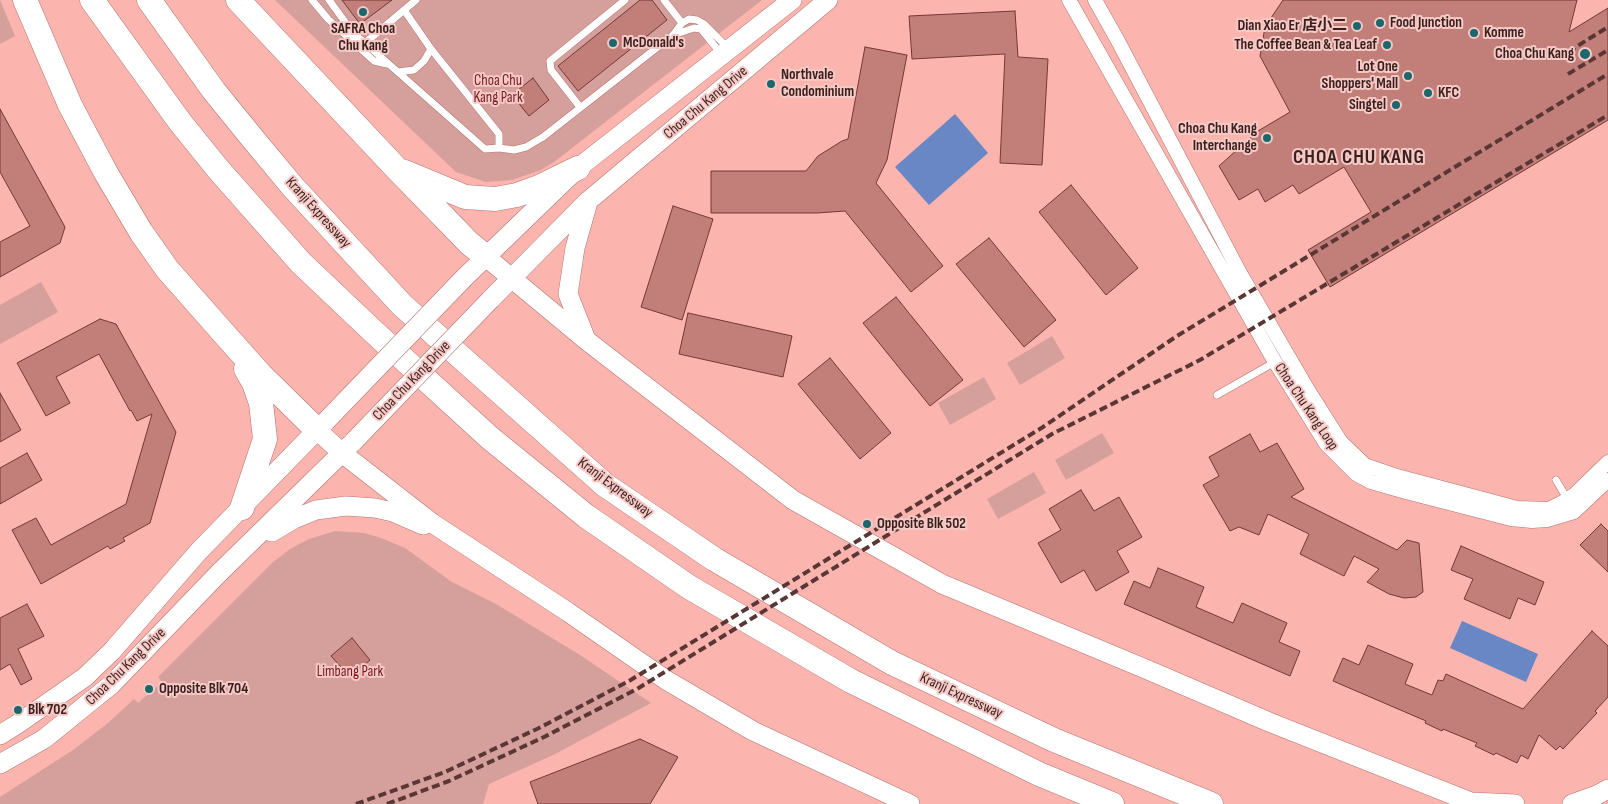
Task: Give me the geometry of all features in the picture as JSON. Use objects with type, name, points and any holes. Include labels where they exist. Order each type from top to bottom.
[{"type":"highway","points":[[25,0],[70,105],[106,173],[131,216],[167,268],[261,375],[321,425]]},
{"type":"highway","points":[[92,0],[180,122],[218,169],[301,263],[490,438],[586,516],[689,587],[851,681],[1039,774],[1112,804]]},
{"type":"highway","name":"Kranji Expressway","points":[[149,0],[214,91],[253,139],[293,187],[402,305],[605,485],[714,559],[892,663],[1054,740],[1211,804]]},
{"type":"highway","points":[[238,0],[396,168],[486,257]]},
{"type":"highway","points":[[396,168],[465,197],[495,199],[517,195],[539,187],[578,168]]},
{"type":"highway","points":[[227,338],[254,383],[261,403],[265,439],[242,508]]},
{"type":"main road","name":"Choa Chu Kang Drive","points":[[0,735],[85,677],[112,651],[199,551],[464,278],[578,168],[792,0]]},
{"type":"main road","name":"Choa Chu Kang Drive","points":[[0,764],[44,739],[112,684],[244,549],[348,447],[588,201],[828,0]]},
{"type":"main road","points":[[586,340],[568,294],[575,248],[588,201]]},
{"type":"main road","points":[[486,257],[586,340],[793,500],[942,584],[1269,722],[1473,803],[1515,804]]},
{"type":"main road","points":[[321,425],[432,522],[568,612],[666,680],[753,730],[910,804]]},
{"type":"main road","points":[[244,549],[294,519],[316,510],[338,506],[375,508],[393,512],[423,525],[432,522]]},
{"type":"main road","points":[[1572,804],[1597,796],[1608,789]]},
{"type":"street","name":"Choa Chu Kang Loop","points":[[1069,0],[1276,362],[1326,444],[1356,474],[1371,482],[1406,492],[1511,519],[1532,521],[1547,520],[1574,512],[1608,480]]},
{"type":"street","name":"Choa Chu Kang Loop","points":[[1095,0],[1240,273],[1340,442],[1365,465],[1397,476],[1517,508],[1549,509],[1574,495],[1608,462]]},
{"type":"street","points":[[1155,152],[1172,143]]},
{"type":"street","points":[[1321,408],[1319,416],[1326,444]]},
{"type":"street","points":[[1397,476],[1406,484],[1406,492]]},
{"type":"street","points":[[1564,502],[1590,497]]},
{"type":"lane","points":[[312,0],[328,18],[374,61],[388,64]]},
{"type":"lane","points":[[328,0],[354,34],[485,149],[514,150],[526,147],[543,137],[673,35],[682,23],[689,19],[697,20],[704,24],[726,53]]},
{"type":"lane","points":[[365,43],[416,0]]},
{"type":"lane","points":[[580,107],[551,70],[550,61],[625,0]]},
{"type":"lane","points":[[664,0],[682,23]]},
{"type":"lane","points":[[404,10],[431,49],[499,134],[499,148]]},
{"type":"lane","points":[[673,35],[694,28],[701,29],[726,53]]},
{"type":"lane","points":[[354,34],[354,43]]},
{"type":"lane","points":[[398,72],[414,70],[424,62],[431,49]]},
{"type":"lane","points":[[1217,395],[1276,362]]},
{"type":"lane","points":[[1556,480],[1566,494],[1564,502]]},
{"type":"green space","points":[[0,0],[15,36],[0,44]]},
{"type":"green space","name":"Choa Chu Kang Park","points":[[275,0],[762,0],[554,162],[541,170],[512,180],[486,182],[456,172]]},
{"type":"green space","points":[[41,282],[58,312],[0,344],[0,305]]},
{"type":"green space","points":[[1052,336],[1065,358],[1020,385],[1007,363]]},
{"type":"green space","points":[[984,377],[996,399],[950,425],[938,403]]},
{"type":"green space","points":[[1102,433],[1114,453],[1066,480],[1055,460]]},
{"type":"green space","points":[[1034,472],[1046,493],[998,519],[987,499]]},
{"type":"green space","name":"Limbang Park","points":[[335,531],[364,533],[405,548],[452,582],[496,604],[580,655],[651,703],[553,755],[489,784],[483,804],[0,804],[0,797],[73,750],[108,723],[134,699],[138,703],[162,682],[158,677],[272,563],[290,549],[309,539]]},
{"type":"water","points":[[955,114],[988,153],[929,205],[895,167]]},
{"type":"water","points":[[1462,621],[1538,654],[1526,682],[1450,648]]},
{"type":"building","name":"SAFRA Choa Chu Kang","points":[[342,0],[392,0],[360,24]]},
{"type":"building","name":"McDonald's","points":[[640,0],[652,0],[667,20],[578,91],[558,66]]},
{"type":"building","points":[[1283,0],[1577,0],[1569,32],[1608,8],[1608,120],[1330,287],[1308,250],[1371,212],[1344,167],[1299,194],[1293,185],[1265,202],[1258,189],[1239,200],[1219,166],[1258,131],[1290,112],[1260,56],[1265,27]]},
{"type":"building","points":[[1015,11],[1018,57],[1048,59],[1042,165],[1000,163],[1005,54],[912,59],[909,16]]},
{"type":"building","points":[[865,47],[907,55],[887,160],[876,183],[943,266],[911,292],[845,211],[817,213],[711,213],[711,171],[806,171],[818,156],[848,139]]},
{"type":"building","points":[[533,78],[549,100],[529,116],[512,95]]},
{"type":"building","points":[[0,109],[65,227],[60,243],[0,277],[0,242],[30,226],[0,172]]},
{"type":"building","points":[[1071,185],[1138,268],[1106,295],[1039,212]]},
{"type":"building","points":[[673,206],[713,219],[682,320],[641,307]]},
{"type":"building","points":[[989,238],[1056,320],[1024,347],[956,264]]},
{"type":"building","points":[[896,297],[963,380],[930,406],[863,323]]},
{"type":"building","points":[[688,313],[792,336],[783,377],[679,354]]},
{"type":"building","points":[[100,319],[116,324],[176,432],[150,523],[123,538],[125,541],[110,549],[108,546],[41,584],[12,530],[36,518],[51,545],[126,504],[152,414],[137,421],[99,354],[56,377],[70,403],[46,416],[17,363]]},
{"type":"building","points":[[830,358],[891,433],[860,459],[798,384]]},
{"type":"building","points":[[0,393],[21,430],[0,442]]},
{"type":"building","points":[[1250,434],[1260,452],[1277,443],[1304,489],[1291,497],[1397,550],[1407,540],[1419,543],[1423,592],[1416,597],[1404,598],[1389,594],[1367,582],[1379,569],[1354,556],[1344,576],[1300,554],[1309,534],[1268,514],[1259,535],[1239,527],[1230,531],[1203,485],[1219,476],[1209,457]]},
{"type":"building","points":[[27,453],[42,480],[0,504],[0,468]]},
{"type":"building","points":[[1081,490],[1094,511],[1119,497],[1142,537],[1117,551],[1129,572],[1096,591],[1084,570],[1061,583],[1038,543],[1061,530],[1049,509]]},
{"type":"building","points":[[1601,524],[1608,531],[1608,572],[1580,545]]},
{"type":"building","points":[[1461,546],[1544,582],[1535,605],[1518,598],[1510,619],[1464,599],[1473,579],[1451,570]]},
{"type":"building","points":[[1158,568],[1204,587],[1196,607],[1233,623],[1242,603],[1287,623],[1279,642],[1300,651],[1290,676],[1124,604],[1134,581],[1150,588]]},
{"type":"building","points":[[27,604],[44,636],[18,649],[32,679],[21,685],[10,664],[0,670],[0,618]]},
{"type":"building","points":[[1592,631],[1608,646],[1608,697],[1595,711],[1597,713],[1563,749],[1560,746],[1556,750],[1539,735],[1528,759],[1521,755],[1517,763],[1496,753],[1494,755],[1475,746],[1477,743],[1443,729],[1442,731],[1425,723],[1426,721],[1333,681],[1343,658],[1359,665],[1368,645],[1413,664],[1405,684],[1432,695],[1438,680],[1443,681],[1446,674],[1523,709]]},
{"type":"building","points":[[352,638],[370,660],[350,677],[331,656]]},
{"type":"building","points":[[640,739],[678,757],[650,804],[538,804],[530,782]]},
{"type":"railway","points":[[1558,58],[1608,27]]},
{"type":"railway","points":[[1568,74],[1608,50]]},
{"type":"railway","points":[[356,804],[445,772],[539,728],[629,681],[1043,427],[1177,336],[1608,74]]},
{"type":"railway","points":[[387,804],[449,781],[544,737],[637,689],[1052,434],[1200,360],[1608,115]]},
{"type":"place","name":"SAFRA Choa Chu Kang","points":[[363,12]]},
{"type":"place","name":"Food Junction","points":[[1380,23]]},
{"type":"place","name":"Dian Xiao Er 店小二","points":[[1357,26]]},
{"type":"place","name":"Komme","points":[[1474,33]]},
{"type":"place","name":"McDonald's","points":[[613,43]]},
{"type":"place","name":"The Coffee Bean & Tea Leaf","points":[[1387,45]]},
{"type":"place","name":"Choa Chu Kang","points":[[1585,54]]},
{"type":"place","name":"Lot One Shoppers' Mall","points":[[1408,76]]},
{"type":"place","name":"Northvale Condominium","points":[[771,84]]},
{"type":"place","name":"KFC","points":[[1428,93]]},
{"type":"place","name":"Singtel","points":[[1396,105]]},
{"type":"place","name":"Choa Chu Kang Interchange","points":[[1267,138]]},
{"type":"place","name":"Opposite Blk 502","points":[[867,524]]},
{"type":"place","name":"Opposite Blk 704","points":[[149,689]]},
{"type":"place","name":"Blk 702","points":[[18,710]]},
{"type":"district","name":"CHOA CHU KANG","points":[[1359,158]]}]
